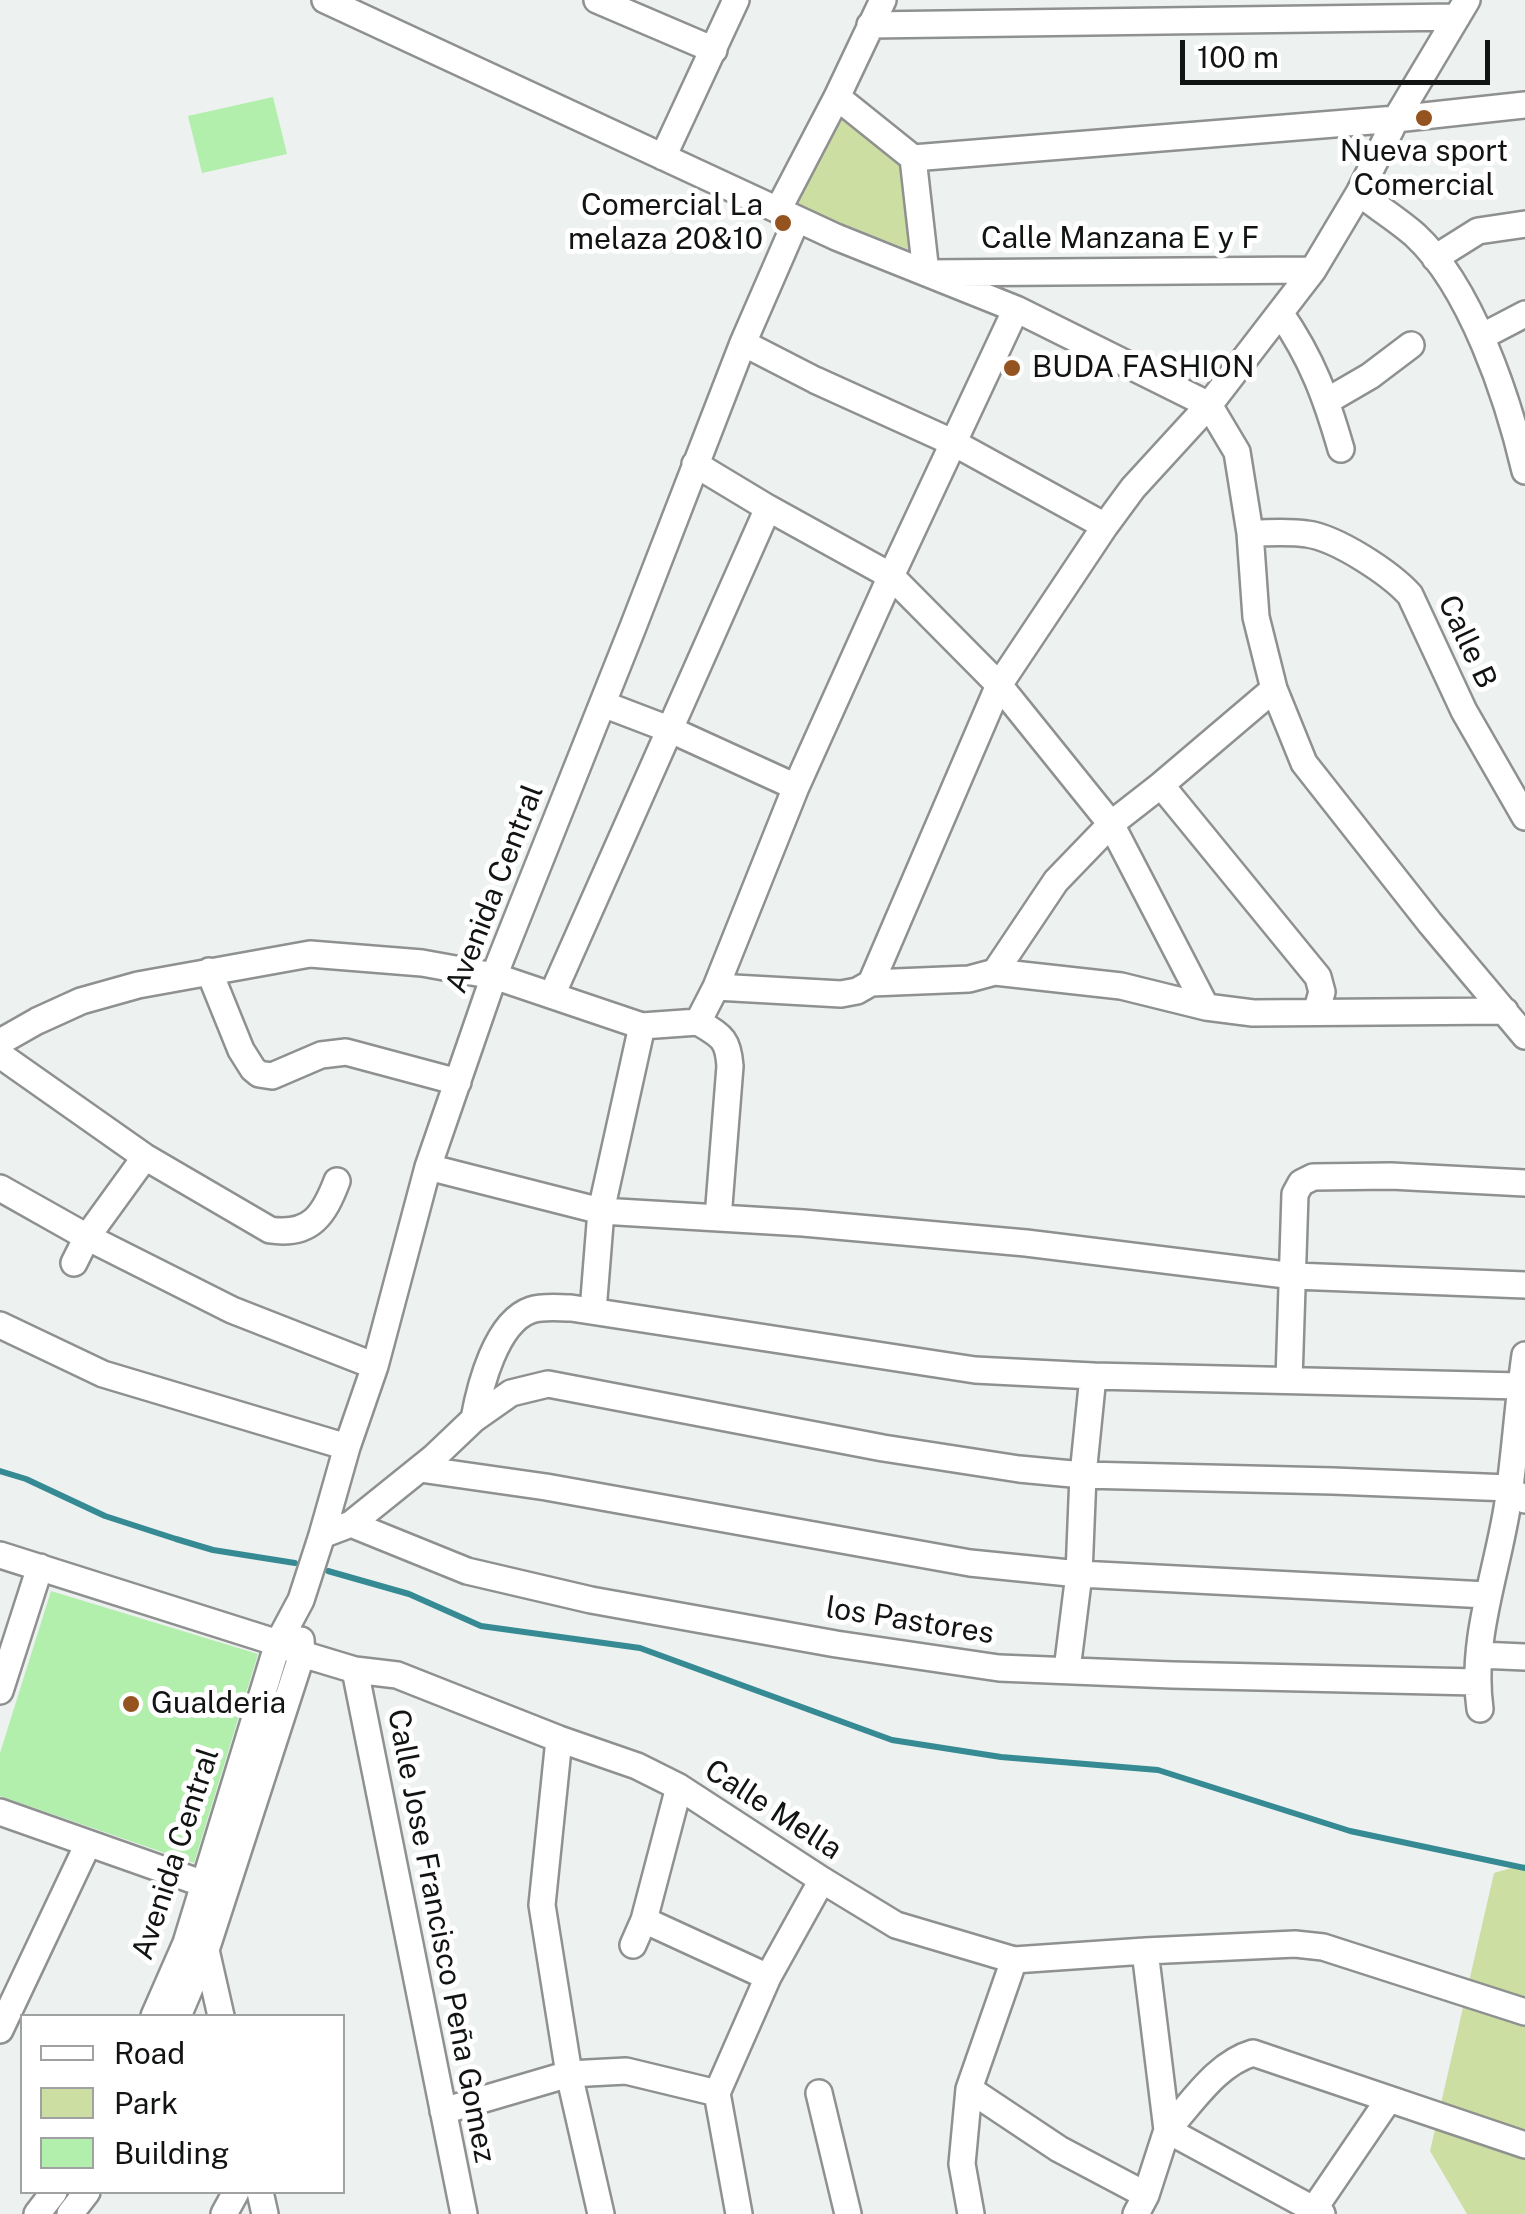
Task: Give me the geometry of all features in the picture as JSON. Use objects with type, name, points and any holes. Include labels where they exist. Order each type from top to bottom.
[{"type":"street","points":[[325,0],[788,215],[1016,310],[1209,405],[1236,452],[1250,533],[1256,617],[1274,690],[1304,763],[1430,924],[1525,1036]]},
{"type":"street","points":[[597,0],[714,50]]},
{"type":"street","points":[[663,157],[736,0]]},
{"type":"street","name":"Avenida Central","points":[[179,2014],[206,1950],[301,1600],[375,1366],[428,1168],[494,976],[743,343],[788,215],[882,0]]},
{"type":"street","points":[[870,25],[1462,9]]},
{"type":"street","points":[[872,982],[999,685],[1133,488],[1209,405],[1313,270],[1359,193],[1396,118],[1462,9]]},
{"type":"street","points":[[837,96],[913,158],[1525,105]]},
{"type":"street","points":[[913,158],[926,273]]},
{"type":"street","points":[[1359,193],[1415,236],[1462,298],[1481,336],[1525,471]]},
{"type":"street","points":[[1435,258],[1478,230],[1525,224]]},
{"type":"street","name":"Calle Manzana E y F","points":[[926,273],[1313,270]]},
{"type":"street","points":[[698,1022],[716,987],[796,787],[1016,310]]},
{"type":"street","points":[[1281,314],[1300,342],[1328,401],[1340,449]]},
{"type":"street","points":[[1481,336],[1525,314]]},
{"type":"street","points":[[743,343],[814,380],[954,443],[1105,526]]},
{"type":"street","points":[[1328,401],[1411,345]]},
{"type":"street","points":[[694,464],[891,576],[999,685],[1111,824],[1206,1008]]},
{"type":"street","points":[[552,994],[768,508]]},
{"type":"street","name":"Calle B","points":[[1250,533],[1313,535],[1361,557],[1410,595],[1464,712],[1525,817]]},
{"type":"street","points":[[995,972],[1056,881],[1111,824],[1274,690]]},
{"type":"street","points":[[602,704],[796,787]]},
{"type":"street","points":[[1161,785],[1318,976],[1322,992],[1316,1012]]},
{"type":"street","points":[[0,1042],[81,1001],[138,985],[310,954],[422,962],[494,976],[642,1026],[698,1022],[722,1036],[729,1049],[718,1218]]},
{"type":"street","points":[[209,971],[240,1050],[259,1074],[272,1076],[321,1056],[346,1052],[458,1082]]},
{"type":"street","points":[[716,987],[841,994],[858,991],[872,982],[969,979],[995,972],[1122,986],[1206,1008],[1253,1013],[1505,1011]]},
{"type":"street","points":[[593,1312],[601,1211],[642,1026]]},
{"type":"street","points":[[0,1054],[144,1157],[270,1230],[297,1230],[318,1220],[338,1181]]},
{"type":"street","points":[[74,1263],[87,1237],[144,1157]]},
{"type":"street","points":[[428,1168],[601,1211],[1026,1242],[1294,1276],[1525,1286]]},
{"type":"street","points":[[1289,1380],[1294,1194],[1301,1183],[1312,1177],[1391,1176],[1525,1182]]},
{"type":"street","points":[[0,1188],[232,1310],[375,1366]]},
{"type":"street","points":[[474,1419],[480,1383],[508,1325],[535,1308],[571,1308],[976,1370],[1520,1386]]},
{"type":"street","points":[[0,1325],[103,1374],[347,1447]]},
{"type":"street","points":[[1480,1709],[1476,1682],[1487,1595],[1517,1494],[1520,1386],[1525,1354]]},
{"type":"street","points":[[1067,1670],[1079,1574],[1092,1376]]},
{"type":"street","points":[[322,1535],[350,1524],[510,1393],[548,1384],[882,1448],[1020,1468],[1083,1475],[1333,1481],[1517,1494]]},
{"type":"street","points":[[420,1469],[583,1493],[970,1563],[1079,1574],[1487,1595]]},
{"type":"street","name":"los Pastores","points":[[350,1524],[467,1571],[591,1600],[999,1668],[1476,1682]]},
{"type":"street","name":"Calle Mella","points":[[0,1555],[355,1670],[397,1674],[637,1766],[679,1787],[896,1925],[1014,1960],[1294,1944],[1324,1947],[1525,2012]]},
{"type":"street","points":[[0,1691],[40,1567]]},
{"type":"street","name":"Avenida Central","points":[[155,2014],[186,1943],[290,1649]]},
{"type":"street","points":[[1480,1655],[1525,1656]]},
{"type":"street","name":"Calle Jose Francisco Peña Gomez","points":[[355,1670],[464,2214]]},
{"type":"street","points":[[559,1739],[542,1905],[569,2074],[601,2214]]},
{"type":"street","points":[[633,1945],[644,1920],[679,1787]]},
{"type":"street","points":[[0,1812],[204,1884]]},
{"type":"street","points":[[0,2030],[88,1844]]},
{"type":"street","points":[[739,2214],[716,2093],[768,1977],[822,1880]]},
{"type":"street","points":[[644,1920],[768,1977]]},
{"type":"street","points":[[206,1950],[221,2014]]},
{"type":"street","points":[[1145,1951],[1168,2130]]},
{"type":"street","points":[[971,2214],[962,2164],[970,2089],[1014,1960]]},
{"type":"street","points":[[970,2089],[1141,2204],[1168,2130],[1224,2066],[1253,2053],[1525,2145]]},
{"type":"street","points":[[443,2111],[569,2074],[626,2071],[716,2093]]},
{"type":"street","points":[[819,2093],[848,2214]]},
{"type":"street","points":[[1168,2130],[1318,2212],[1389,2099]]},
{"type":"street","points":[[70,2214],[85,2194]]},
{"type":"green space","points":[[841,111],[907,164],[910,250],[797,206]]},
{"type":"green space","points":[[1525,1864],[1525,2214],[1467,2214],[1430,2151],[1494,1873]]},
{"type":"building","points":[[273,97],[287,154],[202,173],[188,116]]},
{"type":"building","name":"Gualderia","points":[[51,1591],[258,1654],[194,1863],[0,1796],[0,1753]]},
{"type":"waterway","points":[[0,1471],[105,1516],[176,1539],[213,1550],[295,1563]]},
{"type":"waterway","points":[[328,1571],[409,1594],[481,1626],[640,1648],[892,1740],[1001,1757],[1158,1770],[1350,1831],[1525,1868]]},
{"type":"place","name":"Nueva sport Comercial","points":[[1424,118]]},
{"type":"place","name":"Comercial La melaza 20&10","points":[[783,223]]},
{"type":"place","name":"BUDA FASHION","points":[[1012,368]]},
{"type":"place","name":"Gualderia","points":[[131,1704]]}]
